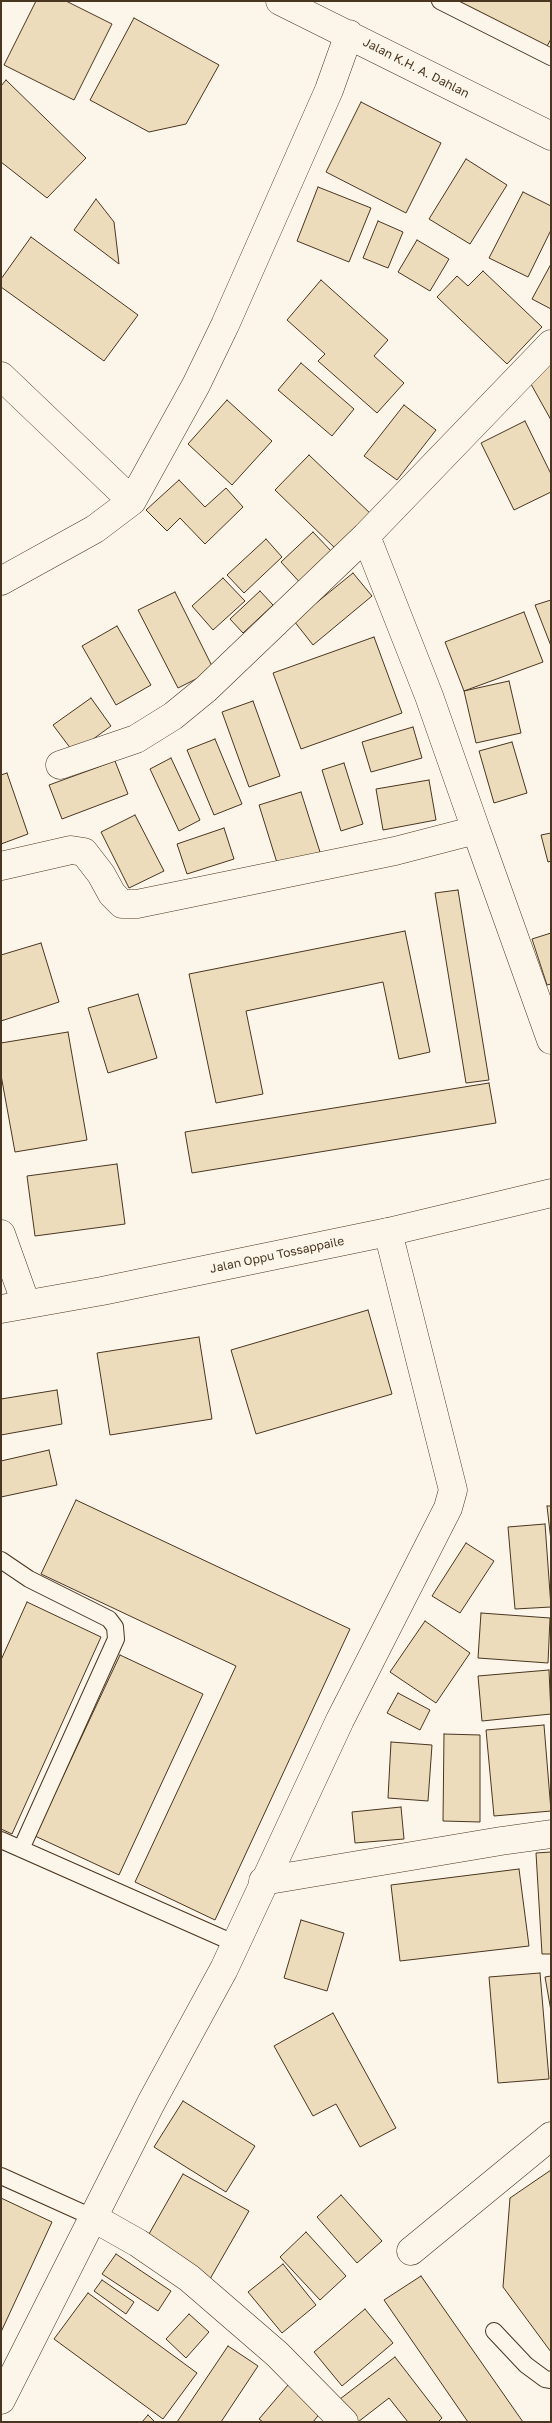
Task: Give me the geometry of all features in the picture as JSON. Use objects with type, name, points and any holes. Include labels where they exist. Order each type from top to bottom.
[{"type":"street","name":"Jalan K.H. A. Dahlan","points":[[280,1],[549,130]]},
{"type":"street","points":[[1,582],[95,529],[132,501],[196,385],[225,325],[329,90],[349,34]]},
{"type":"street","points":[[60,765],[136,739],[173,716],[206,689],[366,536],[551,344]]},
{"type":"street","points":[[1,376],[132,501]]},
{"type":"street","points":[[366,536],[429,696],[551,1040]]},
{"type":"street","points":[[1,866],[71,850],[84,852],[93,862],[112,894],[122,904],[137,904],[395,851],[476,830]]},
{"type":"street","name":"Jalan Oppu Tossappaile","points":[[14,1306],[102,1291],[388,1232],[551,1193]]},
{"type":"street","points":[[1,2400],[92,2217],[236,1944],[263,1881],[344,1711],[448,1508],[453,1490],[388,1232]]},
{"type":"street","points":[[1,1234],[14,1306]]},
{"type":"street","points":[[263,1881],[500,1840],[551,1834]]},
{"type":"street","points":[[411,2251],[551,2136]]},
{"type":"street","points":[[92,2217],[138,2243],[189,2278],[278,2354],[344,2422]]},
{"type":"lane","points":[[440,1],[551,57]]},
{"type":"lane","points":[[1,1560],[29,1579],[109,1619],[115,1627],[116,1639],[21,1849]]},
{"type":"lane","points":[[1,1840],[236,1944]]},
{"type":"lane","points":[[1,2176],[92,2217]]},
{"type":"lane","points":[[494,2331],[526,2365],[545,2379],[551,2380]]},
{"type":"building","points":[[36,1],[66,1],[112,24],[74,100],[4,65]]},
{"type":"building","points":[[456,1],[551,1],[551,39],[546,48]]},
{"type":"building","points":[[134,18],[219,65],[186,124],[149,132],[90,100]]},
{"type":"building","points":[[6,80],[86,158],[47,198],[1,162],[1,86]]},
{"type":"building","points":[[361,102],[441,143],[406,213],[326,172]]},
{"type":"building","points":[[466,159],[507,185],[470,244],[429,219]]},
{"type":"building","points":[[318,187],[371,208],[349,262],[297,241]]},
{"type":"building","points":[[523,192],[551,206],[551,230],[528,277],[489,258]]},
{"type":"building","points":[[96,199],[114,222],[119,264],[74,230]]},
{"type":"building","points":[[378,221],[403,232],[388,268],[363,258]]},
{"type":"building","points":[[31,237],[138,315],[104,361],[1,287],[1,279]]},
{"type":"building","points":[[417,240],[449,259],[430,291],[398,272]]},
{"type":"building","points":[[551,264],[551,309],[532,299]]},
{"type":"building","points":[[483,271],[542,327],[507,364],[437,297],[457,276],[468,286]]},
{"type":"building","points":[[321,280],[388,340],[374,356],[404,383],[377,413],[318,361],[325,354],[287,320]]},
{"type":"building","points":[[301,363],[354,409],[332,436],[278,390]]},
{"type":"building","points":[[551,364],[551,420],[527,377]]},
{"type":"building","points":[[227,400],[272,441],[232,485],[188,444]]},
{"type":"building","points":[[404,405],[436,430],[397,480],[364,456]]},
{"type":"building","points":[[525,421],[551,474],[551,492],[514,510],[481,443]]},
{"type":"building","points":[[309,455],[372,515],[337,550],[275,490]]},
{"type":"building","points":[[179,480],[205,507],[226,488],[243,507],[205,544],[180,518],[167,531],[146,510]]},
{"type":"building","points":[[313,532],[331,551],[305,588],[281,562]]},
{"type":"building","points":[[266,539],[282,557],[244,593],[227,575]]},
{"type":"building","points":[[353,573],[372,596],[313,645],[294,621]]},
{"type":"building","points":[[223,578],[245,601],[213,630],[192,606]]},
{"type":"building","points":[[260,591],[273,605],[243,633],[230,619]]},
{"type":"building","points":[[175,592],[214,670],[178,688],[138,610]]},
{"type":"building","points":[[551,600],[551,646],[535,605]]},
{"type":"building","points":[[524,612],[543,662],[464,691],[445,642]]},
{"type":"building","points":[[117,626],[151,685],[116,705],[82,646]]},
{"type":"building","points":[[374,637],[402,713],[301,749],[273,673]]},
{"type":"building","points":[[509,681],[521,733],[476,743],[464,691]]},
{"type":"building","points":[[91,698],[111,726],[74,753],[53,725]]},
{"type":"building","points":[[253,701],[280,776],[249,787],[222,712]]},
{"type":"building","points":[[413,727],[422,758],[371,772],[362,742]]},
{"type":"building","points":[[215,739],[242,804],[214,815],[187,750]]},
{"type":"building","points":[[512,742],[527,793],[494,803],[479,751]]},
{"type":"building","points":[[171,758],[200,820],[179,831],[150,769]]},
{"type":"building","points":[[115,761],[128,794],[62,819],[49,785]]},
{"type":"building","points":[[344,763],[363,824],[341,831],[322,770]]},
{"type":"building","points":[[7,773],[28,834],[1,844],[1,775]]},
{"type":"building","points":[[429,780],[436,820],[383,830],[376,789]]},
{"type":"building","points":[[301,792],[320,852],[278,866],[259,805]]},
{"type":"building","points":[[135,815],[164,871],[129,888],[101,832]]},
{"type":"building","points":[[224,828],[234,859],[187,874],[177,844]]},
{"type":"building","points":[[551,833],[551,861],[548,862],[541,835]]},
{"type":"building","points":[[458,890],[489,1080],[466,1083],[435,893]]},
{"type":"building","points":[[405,931],[430,1052],[399,1059],[383,982],[246,1011],[263,1094],[216,1103],[189,974]]},
{"type":"building","points":[[551,933],[551,984],[547,985],[532,939]]},
{"type":"building","points":[[41,943],[59,1002],[1,1021],[1,955]]},
{"type":"building","points":[[138,994],[157,1058],[108,1073],[88,1008]]},
{"type":"building","points":[[68,1032],[87,1140],[15,1152],[1,1075],[1,1043]]},
{"type":"building","points":[[489,1083],[496,1123],[192,1173],[185,1132]]},
{"type":"building","points":[[117,1164],[125,1224],[35,1236],[27,1176]]},
{"type":"building","points":[[368,1310],[392,1394],[256,1434],[231,1350]]},
{"type":"building","points":[[199,1337],[212,1419],[110,1435],[97,1353]]},
{"type":"building","points":[[57,1390],[62,1424],[1,1435],[1,1399]]},
{"type":"building","points":[[49,1450],[57,1485],[1,1497],[1,1461]]},
{"type":"building","points":[[76,1500],[350,1629],[215,1920],[135,1882],[236,1666],[41,1574]]},
{"type":"building","points":[[547,1506],[551,1506],[551,1541]]},
{"type":"building","points":[[545,1524],[551,1607],[515,1609],[508,1527]]},
{"type":"building","points":[[466,1543],[494,1561],[460,1613],[432,1596]]},
{"type":"building","points":[[27,1602],[101,1637],[12,1834],[1,1829],[1,1660]]},
{"type":"building","points":[[481,1613],[550,1618],[548,1663],[478,1658]]},
{"type":"building","points":[[425,1621],[470,1653],[436,1703],[390,1672]]},
{"type":"building","points":[[120,1655],[203,1694],[119,1875],[35,1836]]},
{"type":"building","points":[[549,1670],[551,1714],[482,1721],[478,1676]]},
{"type":"building","points":[[398,1693],[430,1710],[420,1730],[387,1713]]},
{"type":"building","points":[[544,1725],[551,1811],[494,1816],[486,1730]]},
{"type":"building","points":[[444,1734],[480,1735],[480,1822],[443,1821]]},
{"type":"building","points":[[391,1742],[432,1745],[428,1801],[388,1798]]},
{"type":"building","points":[[401,1807],[404,1839],[355,1843],[352,1812]]},
{"type":"building","points":[[551,1852],[551,1954],[542,1954],[536,1853]]},
{"type":"building","points":[[519,1869],[529,1946],[400,1961],[391,1885]]},
{"type":"building","points":[[301,1920],[344,1933],[327,1991],[284,1978]]},
{"type":"building","points":[[540,1973],[549,2079],[498,2083],[489,1977]]},
{"type":"building","points":[[551,1976],[551,2011],[545,1977]]},
{"type":"building","points":[[333,2013],[396,2128],[360,2147],[336,2104],[313,2116],[274,2046]]},
{"type":"building","points":[[183,2101],[255,2146],[226,2192],[154,2147]]},
{"type":"building","points":[[551,2170],[551,2352],[503,2287],[510,2198]]},
{"type":"building","points":[[183,2174],[249,2211],[210,2279],[145,2241]]},
{"type":"building","points":[[341,2195],[382,2241],[357,2263],[317,2217]]},
{"type":"building","points":[[1,2198],[52,2222],[1,2332]]},
{"type":"building","points":[[306,2232],[346,2276],[320,2300],[280,2257]]},
{"type":"building","points":[[116,2254],[171,2291],[158,2311],[102,2274]]},
{"type":"building","points":[[283,2264],[316,2305],[282,2333],[248,2292]]},
{"type":"building","points":[[421,2276],[523,2422],[468,2422],[384,2300]]},
{"type":"building","points":[[102,2280],[134,2302],[126,2314],[94,2291]]},
{"type":"building","points":[[88,2293],[197,2373],[163,2419],[54,2339]]},
{"type":"building","points":[[365,2309],[393,2343],[342,2386],[314,2352]]},
{"type":"building","points":[[189,2314],[209,2332],[186,2358],[166,2339]]},
{"type":"building","points":[[228,2346],[258,2366],[221,2422],[177,2422]]},
{"type":"building","points":[[395,2357],[442,2418],[438,2422],[408,2422],[389,2398],[358,2422],[340,2399]]},
{"type":"building","points":[[288,2385],[321,2412],[313,2422],[263,2422],[259,2419]]},
{"type":"building","points":[[148,2415],[155,2422],[142,2422]]}]
